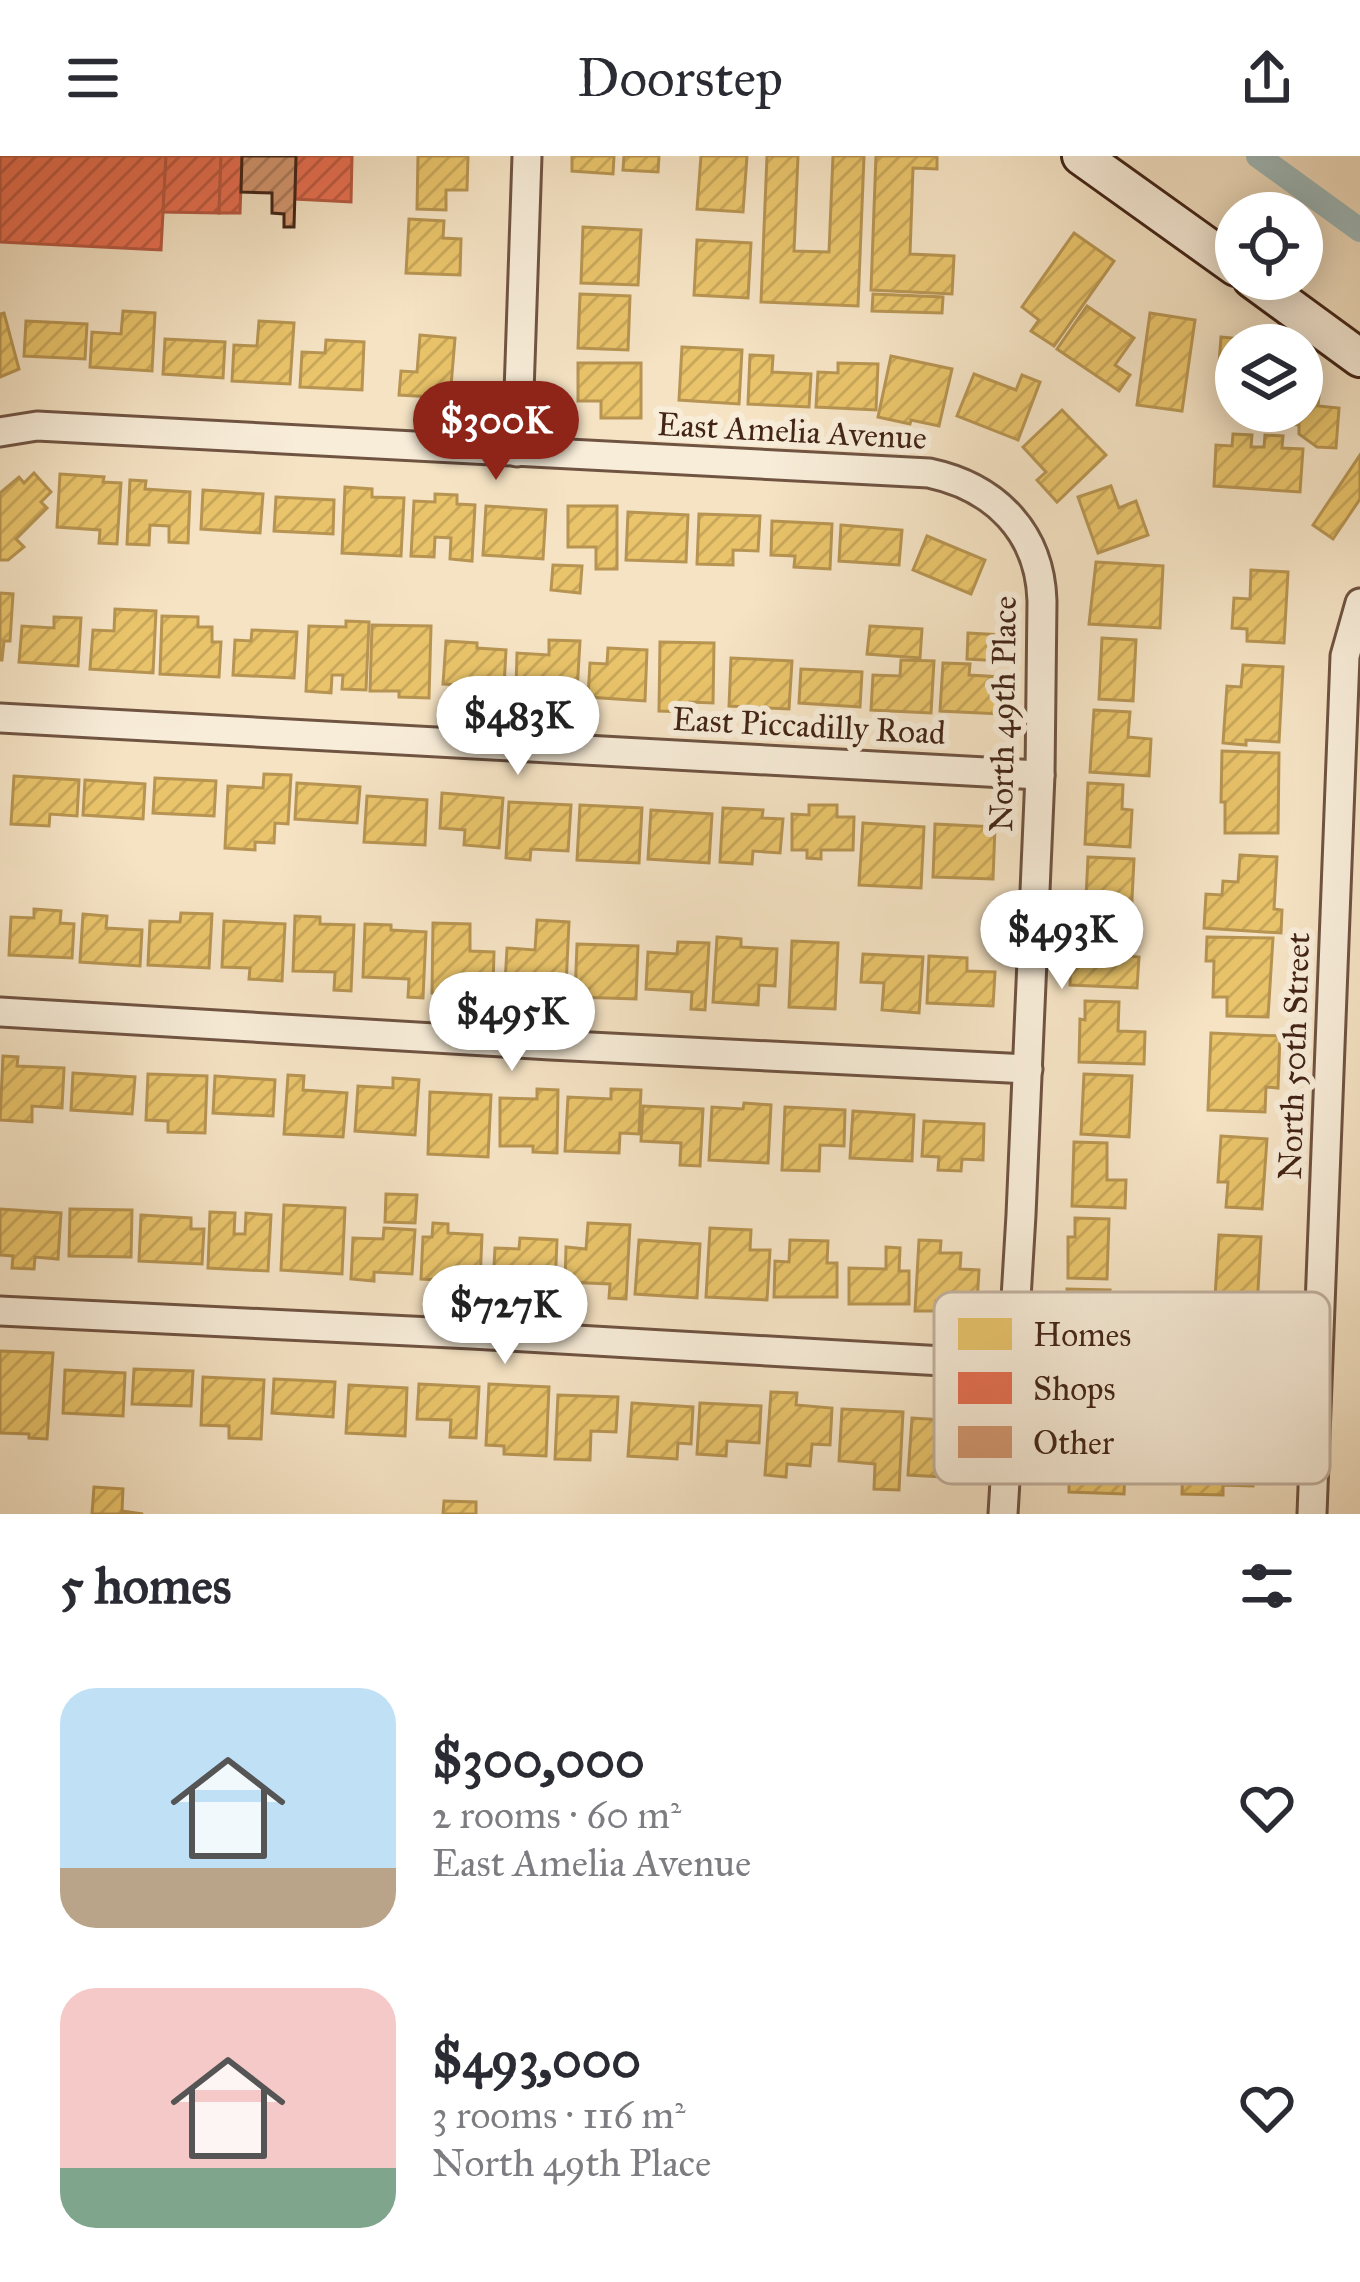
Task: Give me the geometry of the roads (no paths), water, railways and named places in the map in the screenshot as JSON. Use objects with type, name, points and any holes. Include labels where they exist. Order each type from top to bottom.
[{"type":"main road","points":[[1081,156],[1215,252]]},
{"type":"main road","points":[[1281,300],[1360,358]]},
{"type":"street","points":[[517,452],[527,156]]},
{"type":"street","name":"East Amelia Avenue","points":[[0,432],[38,426],[929,473],[952,478],[999,504]]},
{"type":"street","name":"North 49th Place","points":[[999,504],[1024,536],[1042,579],[1040,775],[1017,1292]]},
{"type":"street","name":"North 50th Street","points":[[1321,1292],[1345,656],[1360,603]]},
{"type":"street","name":"East Piccadilly Road","points":[[0,718],[1040,775]]},
{"type":"street","points":[[0,1012],[1028,1069]]},
{"type":"street","points":[[0,1311],[934,1360]]},
{"type":"street","name":"North 49th Place","points":[[1003,1514],[1005,1484]]},
{"type":"street","name":"North 50th Street","points":[[1312,1514],[1313,1484]]},
{"type":"waterway","points":[[1258,156],[1360,230]]}]
